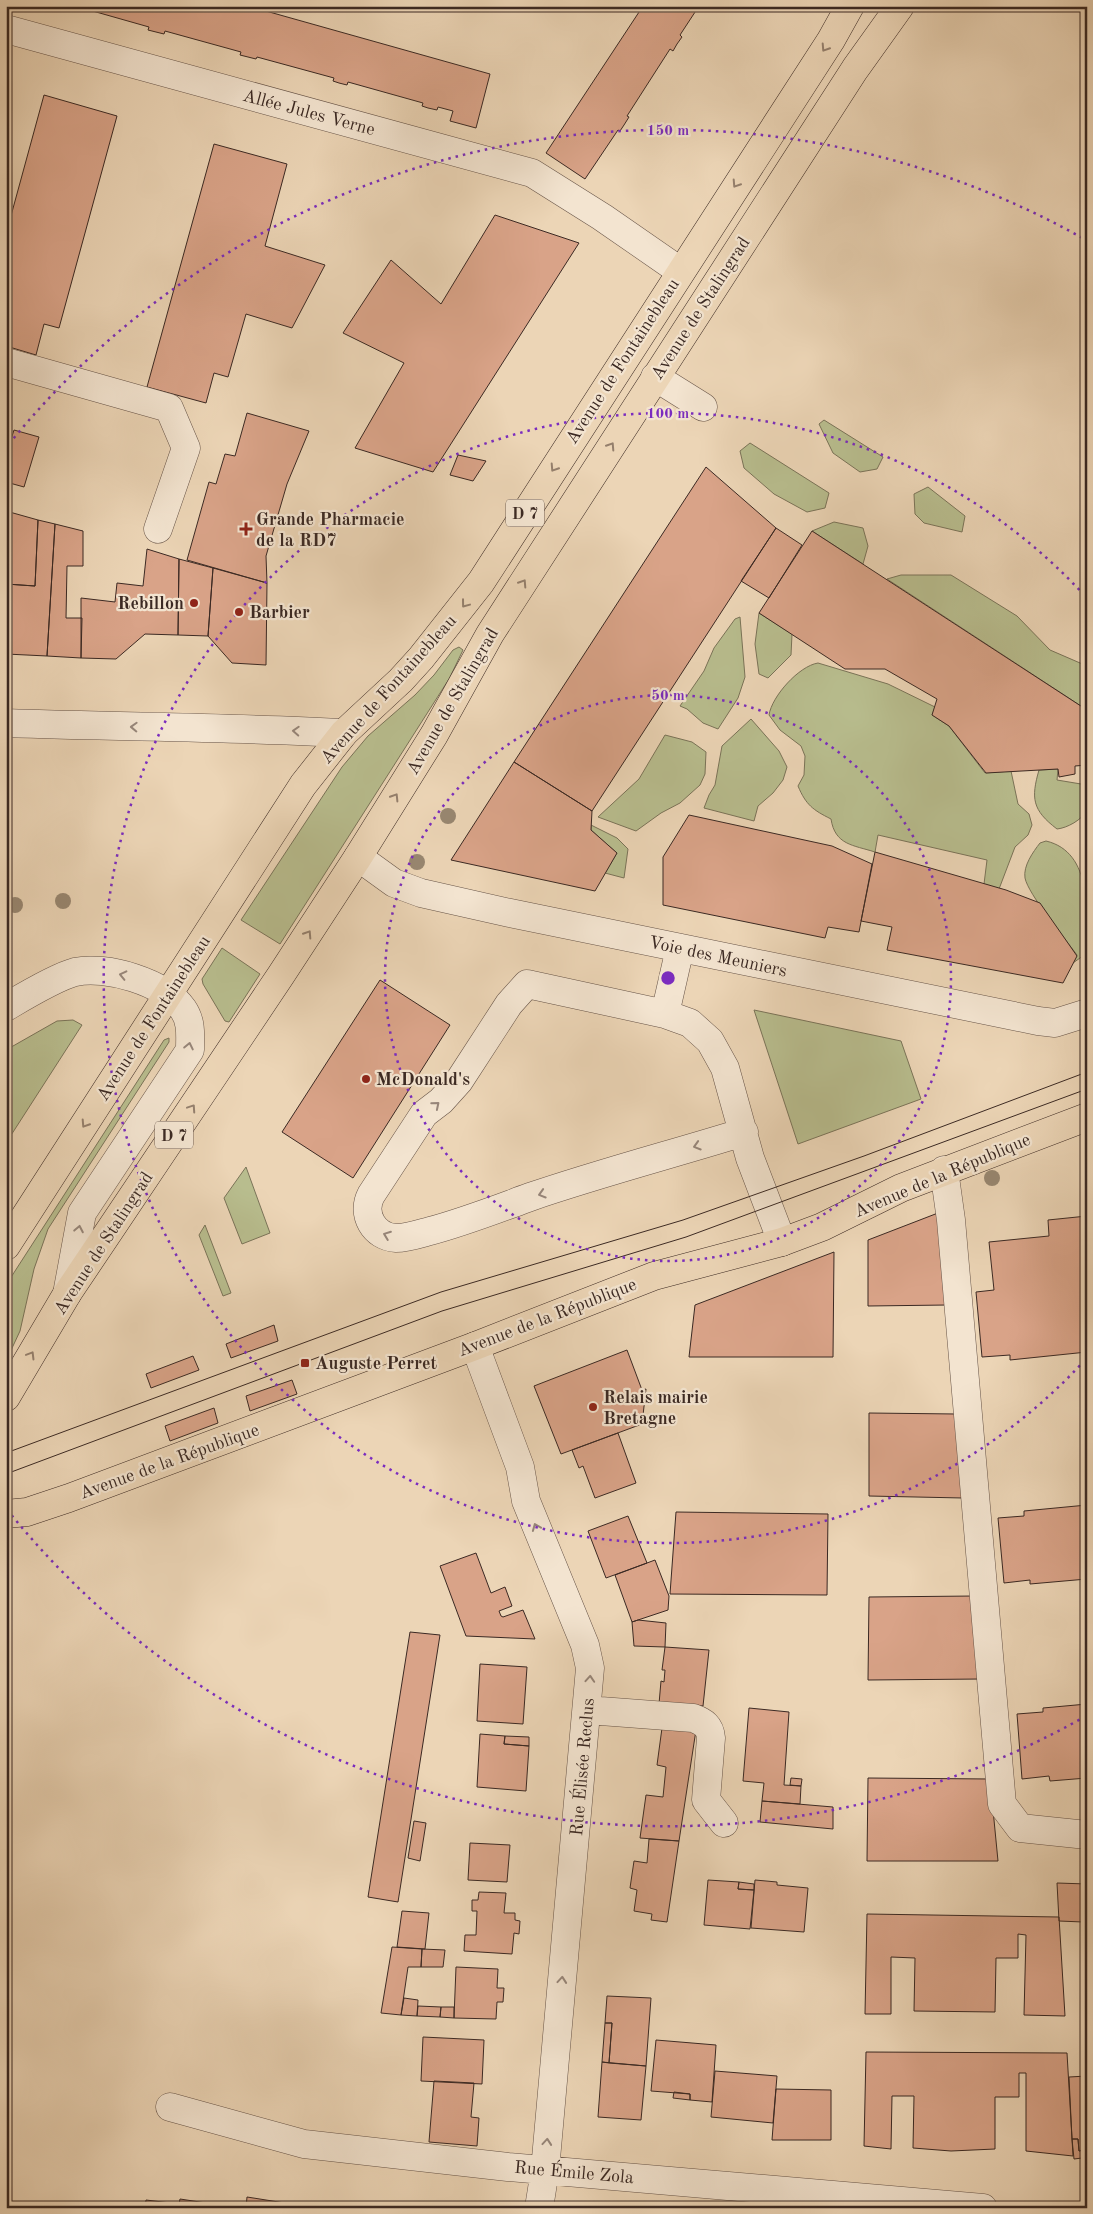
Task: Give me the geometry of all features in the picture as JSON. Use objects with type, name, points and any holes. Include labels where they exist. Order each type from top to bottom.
[{"type":"main road","name":"Avenue de Fontainebleau","points":[[6,1246],[303,785],[344,733],[401,680],[465,604],[831,40],[850,6]]},
{"type":"main road","name":"Avenue de Stalingrad","points":[[6,1397],[67,1294],[358,857],[438,727],[490,634],[655,377],[855,69],[900,6]]},
{"type":"main road","name":"Avenue de la République","points":[[6,1514],[26,1512],[68,1498],[475,1346],[654,1276],[782,1242],[822,1227],[901,1188],[944,1170],[1087,1117]]},
{"type":"street","name":"Allée Jules Verne","points":[[6,29],[532,173],[602,217],[680,271]]},
{"type":"street","points":[[6,362],[169,408],[186,448],[158,529]]},
{"type":"street","points":[[655,377],[703,406]]},
{"type":"street","points":[[6,723],[183,729],[258,728],[344,733]]},
{"type":"street","name":"Voie des Meuniers","points":[[358,857],[394,883],[421,893],[510,914],[1038,1021],[1055,1023],[1087,1014]]},
{"type":"street","points":[[665,1014],[680,948]]},
{"type":"street","points":[[6,1007],[74,972],[101,971],[128,975],[168,994],[183,1009],[191,1025],[190,1050],[82,1213],[67,1294]]},
{"type":"street","points":[[744,1132],[532,1197],[467,1221],[409,1236],[397,1238],[384,1235],[371,1223],[366,1207],[371,1195],[424,1114],[442,1100],[459,1081],[509,1004],[527,984],[665,1014],[690,1023],[710,1041],[725,1068],[744,1132],[750,1158],[782,1242]]},
{"type":"street","points":[[944,1170],[951,1220],[1002,1804],[1020,1828],[1087,1835]]},
{"type":"street","name":"Rue Élisée Reclus","points":[[475,1346],[520,1467],[526,1501],[585,1645],[590,1668],[545,2170],[539,2208]]},
{"type":"street","points":[[587,1710],[693,1718],[703,1722],[710,1729],[712,1738],[706,1800],[724,1822]]},
{"type":"street","name":"Rue Émile Zola","points":[[170,2107],[304,2144],[545,2170],[983,2208]]},
{"type":"green space","points":[[824,420],[883,457],[877,469],[860,472],[833,453],[819,424]]},
{"type":"green space","points":[[750,443],[829,493],[825,508],[807,512],[774,494],[744,468],[740,451]]},
{"type":"green space","points":[[928,487],[965,516],[962,532],[924,523],[915,514],[914,494]]},
{"type":"green space","points":[[834,522],[863,528],[868,546],[863,564],[812,531]]},
{"type":"green space","points":[[901,575],[951,575],[1017,616],[1050,650],[1087,666],[1087,710],[887,579]]},
{"type":"green space","points":[[759,613],[792,634],[791,655],[768,678],[759,674],[755,644]]},
{"type":"green space","points":[[740,617],[745,677],[738,698],[718,729],[703,723],[687,709],[680,706],[704,671],[714,648],[735,619]]},
{"type":"green space","points":[[459,647],[463,650],[449,679],[280,944],[241,920],[342,767],[368,736],[415,695],[434,675],[453,650]]},
{"type":"green space","points":[[818,663],[888,684],[935,707],[932,715],[949,726],[985,773],[1011,771],[1018,804],[1029,814],[1032,825],[1028,835],[1015,847],[999,889],[984,884],[987,860],[878,835],[875,852],[852,845],[846,843],[836,834],[831,819],[819,813],[807,802],[798,786],[804,775],[805,756],[801,746],[780,730],[769,715],[775,699],[788,683],[803,670]]},
{"type":"green space","points":[[751,719],[779,751],[787,767],[783,780],[773,793],[758,806],[754,821],[704,808],[715,785],[722,746]]},
{"type":"green space","points":[[665,735],[692,742],[706,752],[705,774],[700,785],[680,803],[661,813],[636,831],[598,817],[639,779]]},
{"type":"green space","points":[[1058,769],[1057,780],[1087,785],[1088,804],[1085,814],[1078,820],[1057,829],[1038,809],[1035,788],[1039,770]]},
{"type":"green space","points":[[591,825],[617,838],[628,849],[624,878],[605,873],[617,853],[591,830]]},
{"type":"green space","points":[[1046,841],[1061,847],[1072,858],[1080,871],[1084,886],[1087,953],[1073,963],[1077,955],[1033,895],[1025,878],[1027,864],[1032,855],[1040,843]]},
{"type":"green space","points":[[222,948],[260,974],[229,1022],[225,1021],[203,984],[202,979]]},
{"type":"green space","points":[[754,1010],[901,1041],[921,1099],[798,1144]]},
{"type":"green space","points":[[73,1020],[82,1025],[6,1143],[6,1050],[57,1021]]},
{"type":"green space","points":[[169,1038],[169,1042],[48,1229],[34,1269],[20,1331],[6,1361],[6,1285],[164,1040]]},
{"type":"green space","points":[[246,1167],[270,1233],[242,1244],[224,1198]]},
{"type":"green space","points":[[205,1225],[231,1293],[223,1296],[199,1235]]},
{"type":"building","points":[[75,6],[248,6],[490,74],[476,128],[450,121],[453,111],[438,107],[437,110],[428,108],[422,106],[423,103],[348,82],[347,85],[339,83],[333,81],[334,78],[257,57],[256,59],[240,55],[241,52],[165,31],[164,34],[148,30],[149,27]]},
{"type":"building","points":[[643,6],[699,6],[680,35],[682,37],[673,51],[670,49],[627,116],[629,117],[624,125],[620,131],[618,130],[585,179],[546,153]]},
{"type":"building","points":[[44,95],[117,116],[59,328],[44,324],[36,355],[6,346],[6,234]]},
{"type":"building","points":[[214,144],[287,164],[265,246],[325,265],[292,328],[246,314],[228,377],[214,373],[206,403],[147,387]]},
{"type":"building","points":[[495,215],[579,243],[433,472],[355,448],[404,363],[343,333],[391,260],[441,304]]},
{"type":"building","points":[[247,413],[309,431],[287,484],[266,556],[267,583],[187,560],[209,482],[216,484],[225,454],[235,456]]},
{"type":"building","points":[[14,430],[39,437],[24,487],[6,482],[6,455]]},
{"type":"building","points":[[458,455],[486,461],[473,481],[450,475]]},
{"type":"building","points":[[706,467],[776,528],[592,811],[514,762]]},
{"type":"building","points":[[6,511],[38,520],[35,586],[6,584]]},
{"type":"building","points":[[38,520],[55,524],[47,656],[6,654],[6,584],[35,586]]},
{"type":"building","points":[[55,524],[83,531],[83,566],[67,566],[66,618],[82,618],[81,658],[47,656]]},
{"type":"building","points":[[776,528],[802,545],[769,598],[741,581]]},
{"type":"building","points":[[812,531],[1087,710],[1087,765],[1075,766],[1075,774],[1059,777],[1058,769],[986,773],[949,726],[932,715],[937,699],[885,669],[845,669],[759,613]]},
{"type":"building","points":[[147,549],[179,559],[178,635],[145,634],[116,659],[81,658],[81,598],[115,602],[117,583],[143,586]]},
{"type":"building","points":[[179,559],[213,568],[208,636],[178,635]]},
{"type":"building","points":[[213,568],[267,583],[266,665],[232,663],[208,636]]},
{"type":"building","points":[[514,762],[592,811],[591,830],[617,853],[595,891],[451,860]]},
{"type":"building","points":[[689,815],[832,846],[872,864],[859,932],[828,927],[825,938],[663,905],[663,857]]},
{"type":"building","points":[[875,852],[1006,890],[1040,903],[1077,956],[1063,983],[887,950],[892,927],[861,921]]},
{"type":"building","name":"McDonald's","points":[[380,980],[450,1025],[353,1178],[282,1132]]},
{"type":"building","points":[[938,1213],[947,1305],[868,1306],[868,1240]]},
{"type":"building","points":[[1087,1216],[1087,1352],[1010,1360],[1010,1355],[982,1357],[976,1292],[994,1290],[989,1242],[1049,1236],[1048,1220]]},
{"type":"building","points":[[834,1252],[833,1357],[689,1357],[695,1305]]},
{"type":"building","points":[[274,1325],[278,1341],[231,1358],[226,1344]]},
{"type":"building","name":"Relais mairie Bretagne","points":[[627,1350],[642,1390],[646,1389],[642,1424],[561,1454],[534,1386]]},
{"type":"building","points":[[193,1356],[199,1370],[151,1388],[146,1374]]},
{"type":"building","points":[[292,1380],[297,1394],[250,1411],[246,1396]]},
{"type":"building","points":[[214,1408],[218,1423],[170,1441],[165,1426]]},
{"type":"building","points":[[869,1413],[956,1414],[963,1498],[869,1496]]},
{"type":"building","points":[[618,1433],[636,1483],[595,1498],[583,1466],[579,1468],[572,1450]]},
{"type":"building","points":[[1087,1505],[1087,1579],[1030,1584],[1030,1580],[1004,1583],[998,1518],[1024,1516],[1024,1511]]},
{"type":"building","points":[[676,1512],[828,1514],[827,1595],[670,1594]]},
{"type":"building","points":[[628,1516],[647,1563],[606,1578],[588,1531]]},
{"type":"building","points":[[476,1553],[491,1593],[505,1587],[512,1606],[499,1611],[501,1616],[523,1610],[535,1639],[466,1636],[440,1566]]},
{"type":"building","points":[[655,1560],[669,1596],[668,1610],[632,1622],[615,1575]]},
{"type":"building","points":[[974,1596],[981,1679],[868,1680],[869,1597]]},
{"type":"building","points":[[638,1620],[666,1623],[665,1647],[634,1646],[632,1622]]},
{"type":"building","points":[[410,1632],[440,1635],[398,1902],[368,1897]]},
{"type":"building","points":[[665,1647],[709,1650],[703,1706],[659,1704],[661,1681],[664,1682],[665,1670],[662,1670]]},
{"type":"building","points":[[480,1664],[527,1667],[523,1724],[477,1721]]},
{"type":"building","points":[[1087,1704],[1087,1778],[1050,1781],[1049,1776],[1022,1779],[1017,1714],[1043,1712],[1043,1708]]},
{"type":"building","points":[[749,1708],[789,1712],[784,1785],[801,1786],[800,1804],[762,1801],[764,1783],[743,1781]]},
{"type":"building","points":[[662,1728],[696,1730],[679,1841],[640,1838],[646,1795],[663,1797],[666,1767],[657,1765]]},
{"type":"building","points":[[480,1734],[505,1736],[504,1744],[529,1746],[526,1791],[477,1787]]},
{"type":"building","points":[[505,1736],[529,1737],[529,1746],[504,1744]]},
{"type":"building","points":[[791,1778],[802,1779],[801,1786],[790,1785]]},
{"type":"building","points":[[868,1778],[990,1779],[998,1861],[867,1861]]},
{"type":"building","points":[[762,1801],[833,1807],[833,1829],[760,1822]]},
{"type":"building","points":[[414,1821],[426,1823],[420,1861],[408,1858]]},
{"type":"building","points":[[649,1839],[679,1841],[667,1922],[651,1920],[652,1914],[634,1911],[637,1890],[630,1888],[634,1861],[647,1863]]},
{"type":"building","points":[[470,1843],[510,1845],[507,1882],[468,1880]]},
{"type":"building","points":[[708,1880],[739,1882],[738,1889],[754,1890],[750,1929],[704,1925]]},
{"type":"building","points":[[755,1880],[777,1882],[777,1885],[808,1888],[804,1932],[751,1928]]},
{"type":"building","points":[[739,1882],[754,1884],[754,1890],[738,1889]]},
{"type":"building","points":[[1057,1883],[1087,1884],[1087,1925],[1084,1925],[1083,1922],[1059,1921]]},
{"type":"building","points":[[479,1892],[506,1893],[504,1913],[515,1913],[515,1920],[520,1921],[519,1934],[514,1933],[512,1954],[464,1951],[465,1935],[476,1935],[477,1911],[472,1911],[472,1900],[478,1900]]},
{"type":"building","points":[[402,1911],[429,1913],[425,1949],[397,1947]]},
{"type":"building","points":[[867,1914],[1059,1917],[1065,2016],[1024,2015],[1026,1935],[1018,1934],[1018,1958],[996,1958],[995,2012],[914,2011],[915,1958],[891,1957],[891,2014],[865,2014]]},
{"type":"building","points":[[392,1947],[422,1949],[421,1967],[408,1967],[401,2015],[381,2013]]},
{"type":"building","points":[[422,1949],[445,1950],[443,1967],[421,1967]]},
{"type":"building","points":[[456,1967],[498,1969],[497,1988],[504,1988],[503,2002],[497,2002],[496,2019],[454,2018]]},
{"type":"building","points":[[607,1996],[651,1998],[646,2066],[609,2063],[612,2023],[605,2023]]},
{"type":"building","points":[[404,1998],[418,2000],[417,2016],[401,2015]]},
{"type":"building","points":[[418,2006],[441,2007],[440,2017],[417,2016]]},
{"type":"building","points":[[441,2007],[454,2007],[454,2018],[440,2017]]},
{"type":"building","points":[[605,2023],[612,2023],[609,2063],[602,2062]]},
{"type":"building","points":[[423,2037],[484,2040],[482,2084],[421,2081]]},
{"type":"building","points":[[656,2040],[716,2045],[712,2102],[690,2100],[690,2094],[651,2091]]},
{"type":"building","points":[[866,2052],[1067,2053],[1073,2156],[1026,2151],[1026,2073],[1019,2073],[1019,2097],[995,2097],[995,2149],[951,2151],[913,2148],[914,2096],[892,2096],[891,2149],[864,2146]]},
{"type":"building","points":[[602,2062],[646,2066],[641,2120],[598,2117]]},
{"type":"building","points":[[715,2071],[777,2076],[773,2123],[711,2117]]},
{"type":"building","points":[[1087,2076],[1087,2150],[1079,2151],[1078,2139],[1072,2139],[1069,2077]]},
{"type":"building","points":[[434,2081],[474,2083],[471,2117],[479,2118],[477,2146],[429,2142]]},
{"type":"building","points":[[776,2089],[831,2090],[831,2140],[772,2140]]},
{"type":"building","points":[[674,2092],[690,2094],[690,2100],[673,2098]]},
{"type":"building","points":[[1072,2139],[1078,2139],[1079,2151],[1082,2150],[1082,2158],[1074,2159]]},
{"type":"building","points":[[247,2197],[310,2207],[310,2208],[246,2208]]},
{"type":"building","points":[[180,2199],[239,2208],[145,2208],[146,2200],[179,2204]]},
{"type":"tram line","points":[[6,1453],[441,1292],[683,1220],[864,1156],[1087,1072]]},
{"type":"tram line","points":[[6,1474],[442,1311],[686,1237],[1087,1089]]},
{"type":"place","name":"Grande Pharmacie de la RD7","points":[[246,529]]},
{"type":"place","name":"Rebillon","points":[[194,603]]},
{"type":"place","name":"Barbier","points":[[239,612]]},
{"type":"place","name":"McDonald's","points":[[366,1079]]},
{"type":"place","name":"Auguste Perret","points":[[305,1363]]},
{"type":"place","name":"Relais mairie Bretagne","points":[[593,1407]]}]
